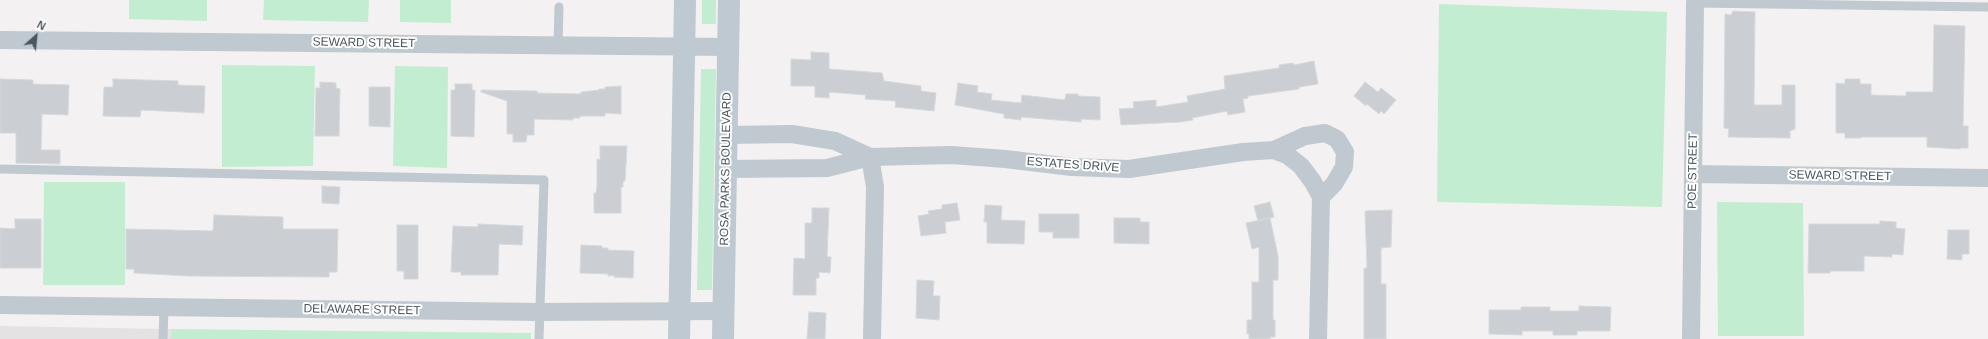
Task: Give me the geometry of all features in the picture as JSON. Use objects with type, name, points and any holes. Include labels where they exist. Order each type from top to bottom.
[{"type":"street","points":[[679,339],[685,0]]},
{"type":"street","name":"ROSA PARKS BOULEVARD","points":[[723,339],[729,0]]},
{"type":"street","name":"POE STREET","points":[[1691,339],[1695,3]]},
{"type":"street","name":"SEWARD STREET","points":[[0,40],[728,47]]},
{"type":"street","name":"ESTATES DRIVE","points":[[726,169],[827,168],[870,157],[952,155],[1005,159],[1072,167],[1129,169],[1243,152],[1274,150],[1312,135],[1325,133],[1337,139],[1346,152],[1344,167],[1334,184],[1321,197],[1313,182],[1301,166],[1287,155],[1274,150]]},
{"type":"street","name":"ESTATES DRIVE","points":[[726,136],[792,134],[835,141],[870,157]]},
{"type":"street","points":[[870,157],[875,187],[872,339]]},
{"type":"street","name":"SEWARD STREET","points":[[1693,174],[1988,178]]},
{"type":"street","points":[[1318,339],[1321,197]]},
{"type":"street","name":"DELAWARE STREET","points":[[0,305],[539,312],[680,310],[724,311]]},
{"type":"lane","points":[[1695,3],[1988,7]]},
{"type":"lane","points":[[558,45],[559,7]]},
{"type":"lane","points":[[0,169],[544,180],[539,339]]},
{"type":"lane","points":[[163,339],[164,307]]},
{"type":"shaded area","points":[[0,326],[221,330],[531,339],[0,339]]},
{"type":"green space","points":[[129,0],[207,0],[207,21],[129,19]]},
{"type":"green space","points":[[264,0],[369,0],[368,22],[263,20]]},
{"type":"green space","points":[[400,0],[451,0],[451,23],[400,22]]},
{"type":"green space","points":[[702,0],[716,0],[716,24],[702,24]]},
{"type":"green space","points":[[1439,4],[1667,12],[1662,207],[1437,202]]},
{"type":"green space","points":[[222,65],[315,66],[313,166],[222,167]]},
{"type":"green space","points":[[395,66],[448,67],[447,168],[393,166]]},
{"type":"green space","points":[[701,69],[716,69],[712,290],[697,290]]},
{"type":"green space","points":[[44,182],[125,182],[125,285],[43,285]]},
{"type":"green space","points":[[1717,202],[1803,203],[1804,336],[1718,336]]},
{"type":"green space","points":[[172,329],[531,333],[531,339],[171,339]]},
{"type":"building","points":[[1733,11],[1755,12],[1754,105],[1782,105],[1782,85],[1795,85],[1795,129],[1790,131],[1790,138],[1728,137],[1729,129],[1724,128],[1725,14],[1731,15]]},
{"type":"building","points":[[1934,25],[1965,26],[1963,126],[1968,126],[1968,148],[1959,149],[1927,147],[1927,137],[1845,138],[1845,133],[1836,133],[1836,83],[1845,84],[1845,79],[1860,79],[1860,84],[1871,84],[1871,95],[1906,96],[1906,92],[1933,92]]},
{"type":"building","points":[[811,52],[829,53],[829,69],[882,73],[884,81],[921,86],[921,91],[936,93],[934,111],[895,107],[896,101],[865,99],[866,95],[829,92],[829,98],[815,97],[815,86],[791,86],[791,59],[811,60]]},
{"type":"building","points":[[1314,61],[1318,84],[1299,87],[1299,89],[1248,96],[1248,98],[1243,99],[1245,112],[1228,115],[1227,111],[1180,122],[1121,125],[1119,109],[1134,108],[1133,102],[1156,100],[1156,107],[1188,102],[1187,96],[1225,89],[1224,76],[1279,68],[1279,65],[1293,63],[1294,65]]},
{"type":"building","points":[[0,79],[33,80],[33,84],[69,85],[68,115],[42,114],[41,150],[60,150],[60,164],[16,163],[16,133],[0,133]]},
{"type":"building","points":[[113,79],[178,81],[178,85],[205,86],[204,113],[141,110],[140,117],[103,116],[104,87],[113,87]]},
{"type":"building","points":[[320,82],[336,83],[336,88],[340,89],[339,136],[315,136],[316,88],[320,88]]},
{"type":"building","points":[[1365,82],[1378,92],[1381,88],[1396,100],[1384,114],[1381,111],[1379,114],[1354,96]]},
{"type":"building","points":[[958,83],[978,86],[977,92],[992,94],[991,100],[1021,103],[1022,95],[1065,100],[1066,94],[1100,97],[1100,120],[1081,119],[1081,122],[1021,117],[1021,120],[1004,118],[1004,114],[955,105]]},
{"type":"building","points":[[455,84],[472,84],[472,90],[475,90],[474,137],[451,136],[451,90],[455,90]]},
{"type":"building","points":[[621,86],[621,114],[605,113],[605,116],[580,116],[580,118],[573,118],[573,120],[534,119],[534,135],[527,135],[526,142],[513,142],[513,134],[507,134],[507,101],[481,92],[481,90],[537,91],[537,93],[581,94],[581,92],[605,89],[605,87]]},
{"type":"building","points":[[369,87],[390,87],[390,127],[369,126]]},
{"type":"building","points":[[600,146],[627,146],[625,181],[623,181],[623,187],[621,187],[621,213],[594,213],[594,193],[596,193],[597,186],[597,159],[600,160]]},
{"type":"building","points":[[322,186],[340,187],[339,204],[322,203]]},
{"type":"building","points":[[1270,202],[1274,217],[1258,221],[1254,206]]},
{"type":"building","points":[[957,203],[960,220],[945,222],[946,233],[921,236],[918,216],[929,214],[928,211],[942,209],[942,205]]},
{"type":"building","points":[[985,205],[1002,206],[1001,220],[1025,221],[1024,244],[987,243],[987,222],[984,222]]},
{"type":"building","points":[[812,208],[829,208],[827,257],[831,257],[830,273],[819,272],[819,278],[816,278],[816,295],[793,295],[794,258],[805,259],[805,223],[812,223]]},
{"type":"building","points":[[1392,210],[1391,247],[1381,248],[1381,284],[1386,284],[1386,339],[1364,339],[1364,268],[1367,268],[1365,211]]},
{"type":"building","points":[[1039,214],[1079,214],[1079,238],[1053,238],[1053,232],[1039,232]]},
{"type":"building","points":[[214,215],[283,217],[283,229],[338,229],[337,272],[329,272],[329,277],[188,276],[134,273],[134,269],[126,269],[126,229],[213,231]]},
{"type":"building","points":[[1114,218],[1140,218],[1140,222],[1149,222],[1149,244],[1114,243]]},
{"type":"building","points":[[1270,218],[1278,256],[1278,280],[1273,280],[1273,320],[1275,320],[1275,337],[1270,337],[1270,339],[1249,339],[1249,334],[1247,334],[1247,320],[1252,320],[1252,282],[1259,282],[1259,247],[1252,249],[1246,223]]},
{"type":"building","points":[[15,219],[41,219],[41,268],[0,268],[0,228],[15,229]]},
{"type":"building","points":[[1880,221],[1896,222],[1896,228],[1905,229],[1903,255],[1892,254],[1892,257],[1864,256],[1864,271],[1830,271],[1830,273],[1808,273],[1809,224],[1880,224]]},
{"type":"building","points":[[478,224],[523,226],[522,245],[499,244],[498,275],[461,275],[461,272],[451,272],[453,226],[478,227]]},
{"type":"building","points":[[397,225],[418,225],[418,279],[404,279],[404,271],[397,271]]},
{"type":"building","points":[[1948,230],[1969,230],[1969,254],[1962,254],[1962,260],[1947,259]]},
{"type":"building","points":[[581,245],[602,246],[602,248],[608,248],[608,250],[634,251],[633,278],[614,277],[614,275],[608,276],[608,274],[580,273]]},
{"type":"building","points":[[917,280],[934,281],[933,296],[940,296],[939,320],[916,318]]},
{"type":"building","points":[[1579,306],[1611,307],[1610,331],[1577,331],[1577,335],[1553,335],[1553,331],[1522,331],[1522,335],[1489,334],[1489,310],[1521,310],[1521,307],[1550,307],[1550,311],[1579,311]]},
{"type":"building","points":[[809,312],[826,313],[825,339],[807,339]]}]
